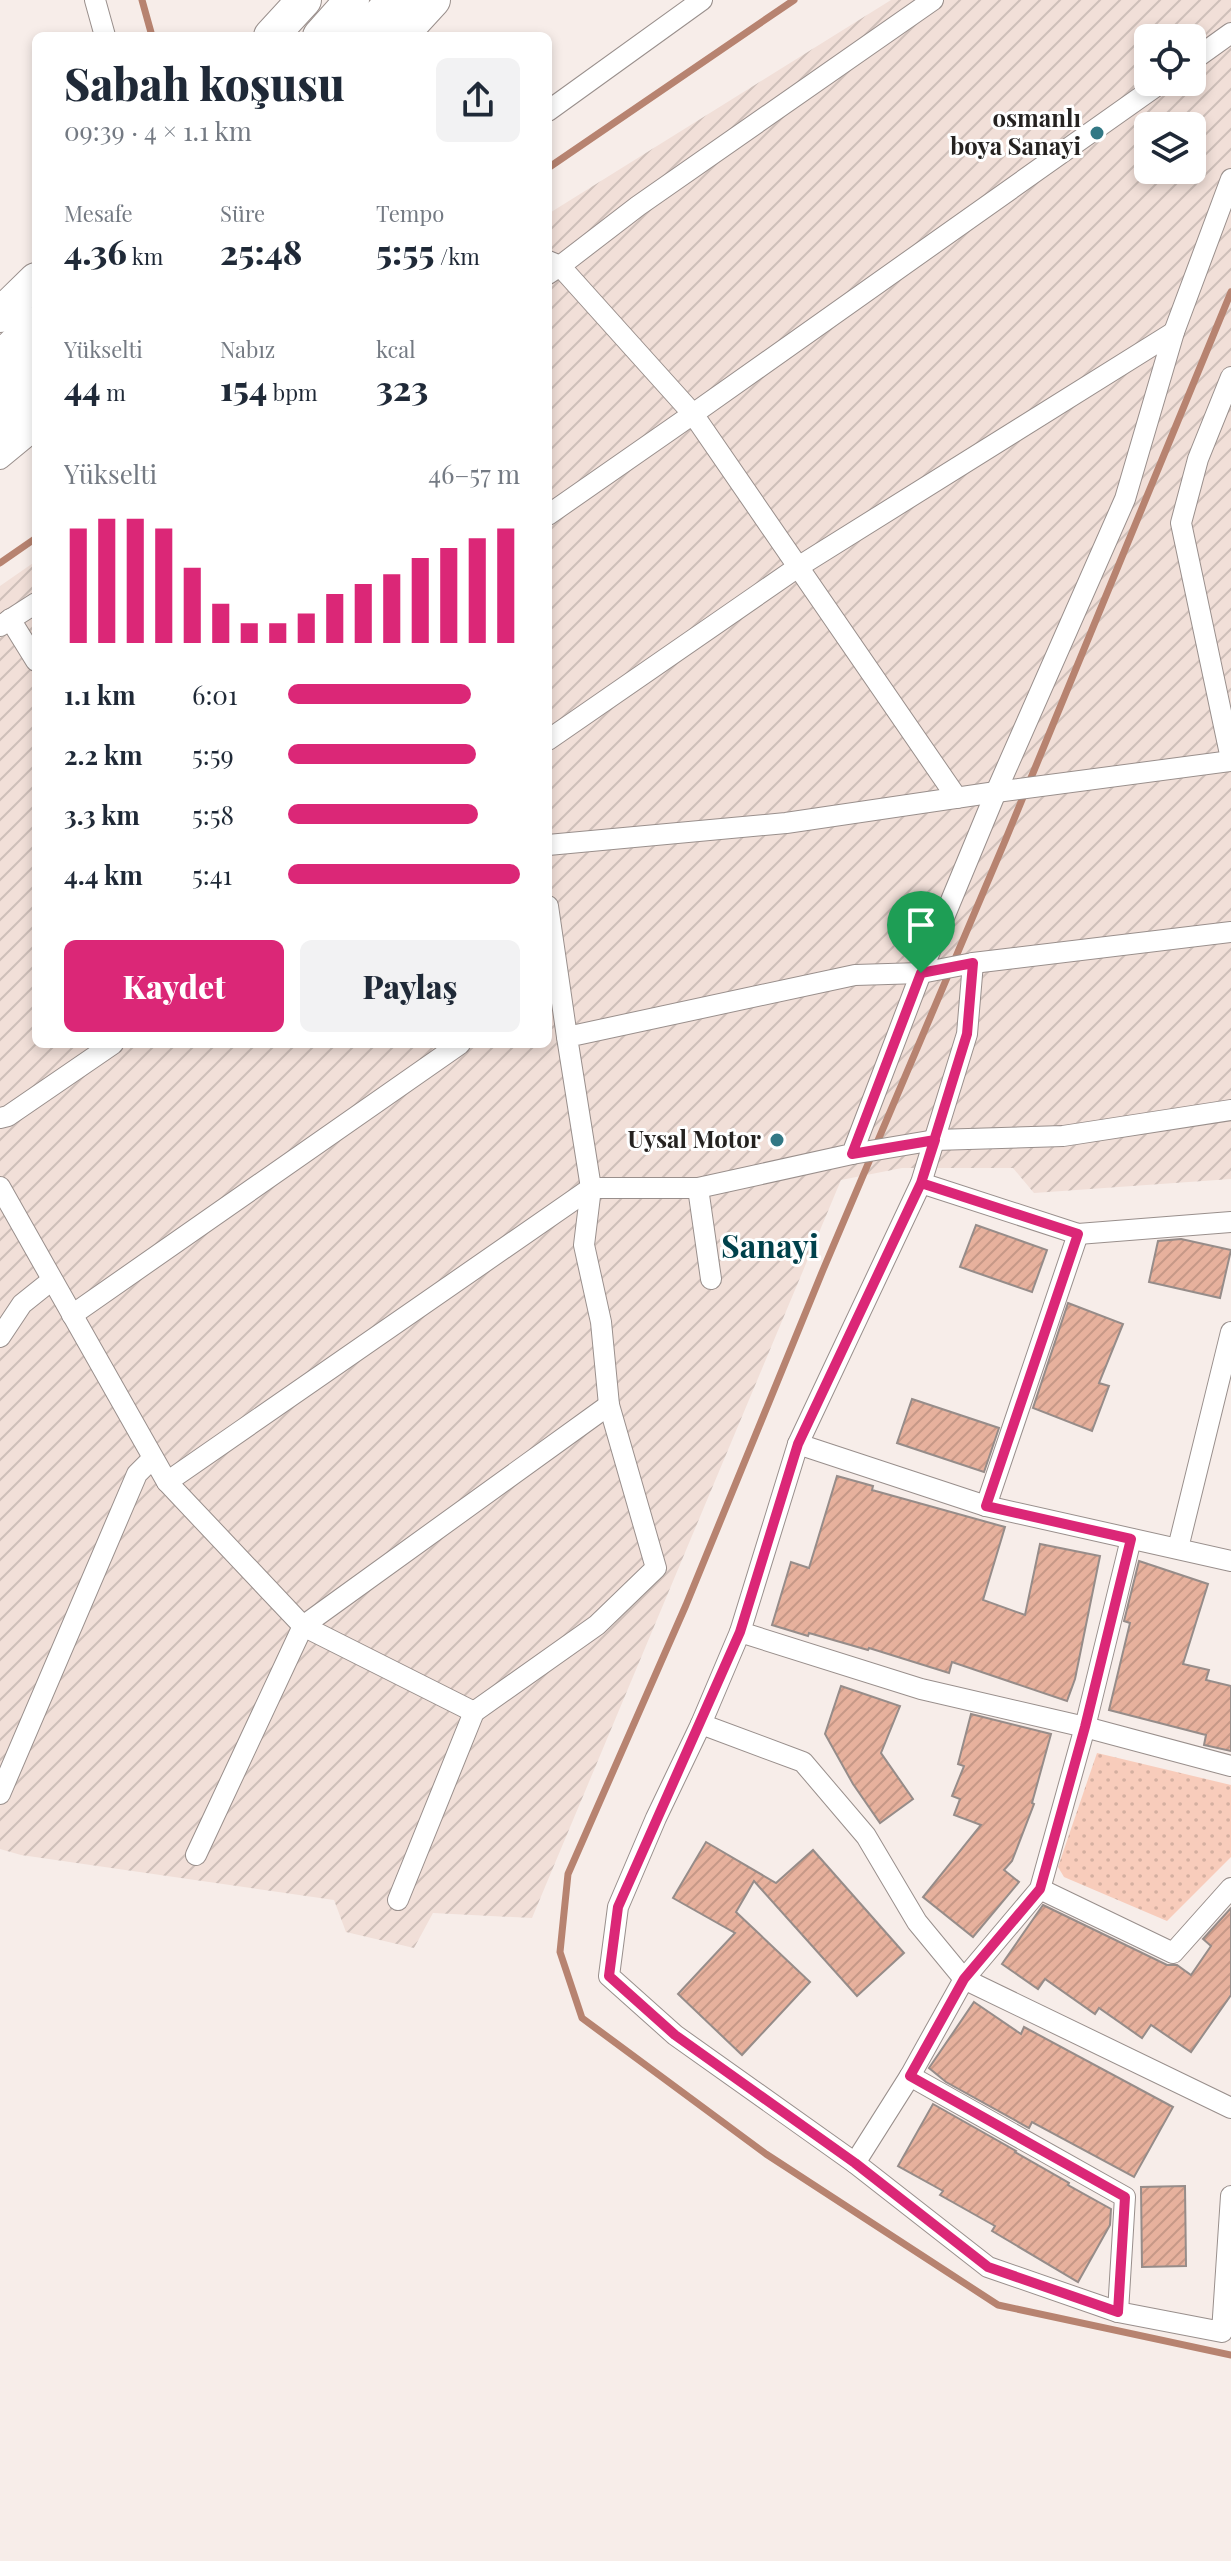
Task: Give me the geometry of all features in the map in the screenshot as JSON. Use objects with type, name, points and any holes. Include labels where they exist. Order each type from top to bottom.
[{"type":"highway","points":[[275,32],[304,0]]},
{"type":"highway","points":[[324,32],[352,0]]},
{"type":"highway","points":[[365,32],[394,0]]},
{"type":"highway","points":[[404,32],[433,0]]},
{"type":"highway","points":[[0,315],[32,284]]},
{"type":"highway","points":[[0,359],[32,328]]},
{"type":"highway","points":[[0,399],[32,369]]},
{"type":"highway","points":[[0,437],[32,411]]},
{"type":"street","points":[[95,0],[104,32]]},
{"type":"street","points":[[552,108],[702,0]]},
{"type":"street","points":[[933,0],[552,267],[693,414],[957,798]]},
{"type":"street","points":[[1206,51],[1231,33]]},
{"type":"street","points":[[552,512],[1142,96]]},
{"type":"street","points":[[856,1153],[924,972],[998,792],[1125,499],[1174,332],[1231,179]]},
{"type":"street","points":[[552,737],[798,567],[1174,332]]},
{"type":"street","points":[[552,845],[786,823],[1231,760],[1181,523],[1198,459],[1231,377]]},
{"type":"street","points":[[0,459],[32,432]]},
{"type":"street","points":[[32,606],[5,623],[32,656]]},
{"type":"street","points":[[567,1037],[855,975],[924,972],[971,963],[1231,932]]},
{"type":"street","points":[[971,963],[967,1034],[921,1183],[798,1444],[740,1632],[618,1907],[609,1976],[675,2035],[855,2163],[988,2267],[1118,2312],[1226,2333],[1231,2196]]},
{"type":"street","points":[[398,1900],[474,1712],[597,1625],[656,1568],[609,1405],[601,1322],[584,1245],[591,1188],[567,1037],[553,979]]},
{"type":"street","points":[[0,1118],[8,1116],[107,1048]]},
{"type":"street","points":[[72,1315],[454,1048]]},
{"type":"street","points":[[167,1482],[591,1188],[698,1188],[856,1153],[932,1140],[1063,1136],[1231,1110]]},
{"type":"street","points":[[921,1183],[1078,1234],[1231,1222]]},
{"type":"street","points":[[0,1187],[167,1482],[303,1626],[474,1712]]},
{"type":"street","points":[[698,1188],[711,1279]]},
{"type":"street","points":[[986,1506],[1078,1234]]},
{"type":"street","points":[[0,1337],[22,1304],[52,1280]]},
{"type":"street","points":[[1178,1548],[1231,1332]]},
{"type":"street","points":[[196,1855],[303,1626],[609,1405]]},
{"type":"street","points":[[798,1444],[986,1506],[1231,1561]]},
{"type":"street","points":[[0,1794],[137,1474],[153,1458]]},
{"type":"street","points":[[855,2163],[910,2076],[964,1979],[1040,1889],[1085,1727],[1131,1539]]},
{"type":"street","points":[[740,1632],[921,1689],[1085,1727],[1231,1766]]},
{"type":"street","points":[[701,1724],[803,1762],[866,1836],[917,1922],[964,1979],[1231,2108]]},
{"type":"street","points":[[1040,1889],[1173,1953],[1231,1888]]},
{"type":"street","points":[[910,2076],[1125,2197],[1118,2312]]},
{"type":"shaded area","points":[[891,0],[1231,0],[1231,1179],[1034,1193],[1013,1168],[902,1168],[841,1180],[532,1918],[433,1913],[414,1948],[346,1932],[334,1900],[21,1855],[0,1849],[0,586],[32,564],[32,1048],[552,1048],[552,212]]},
{"type":"shaded area","points":[[1097,1753],[1231,1785],[1231,1857],[1167,1921],[1064,1877],[1058,1867]]},
{"type":"building","points":[[976,1225],[1047,1250],[1032,1292],[960,1267]]},
{"type":"building","points":[[1181,1239],[1231,1250],[1220,1298],[1149,1282],[1158,1241]]},
{"type":"building","points":[[1068,1303],[1123,1324],[1099,1383],[1109,1386],[1092,1431],[1033,1408]]},
{"type":"building","points":[[912,1399],[999,1428],[984,1472],[897,1443]]},
{"type":"building","points":[[837,1476],[873,1486],[872,1490],[1005,1527],[983,1600],[1025,1615],[1040,1544],[1100,1556],[1075,1679],[1067,1701],[952,1662],[949,1673],[869,1648],[772,1625],[791,1562],[809,1568]]},
{"type":"building","points":[[1139,1561],[1208,1584],[1183,1664],[1209,1670],[1206,1680],[1231,1686],[1231,1751],[1204,1745],[1206,1735],[1109,1710],[1130,1623],[1124,1621]]},
{"type":"building","points":[[841,1686],[900,1706],[881,1753],[913,1799],[880,1823],[853,1784],[825,1734]]},
{"type":"building","points":[[971,1714],[1051,1734],[1034,1804],[1012,1861],[1004,1870],[1019,1882],[973,1937],[923,1897],[981,1825],[954,1815],[960,1799],[952,1796],[964,1766],[958,1764]]},
{"type":"building","points":[[706,1842],[776,1883],[813,1850],[904,1953],[857,1996],[754,1881],[736,1912],[810,1982],[742,2055],[678,1994],[735,1933],[673,1898]]},
{"type":"building","points":[[1043,1905],[1167,1965],[1177,1965],[1191,1975],[1211,1946],[1203,1939],[1231,1908],[1231,1995],[1191,2052],[1151,2025],[1142,2038],[1099,2008],[1095,2014],[1045,1979],[1038,1989],[1002,1964]]},
{"type":"building","points":[[974,2002],[1021,2034],[1024,2027],[1173,2107],[1134,2177],[1032,2122],[1029,2128],[946,2082],[929,2068]]},
{"type":"building","points":[[933,2104],[1111,2209],[1110,2225],[1078,2282],[992,2231],[995,2226],[940,2195],[943,2191],[898,2166]]},
{"type":"building","points":[[1185,2186],[1186,2266],[1142,2267],[1141,2187]]},
{"type":"waterway","points":[[142,0],[151,32]]},
{"type":"waterway","points":[[552,165],[794,0]]},
{"type":"waterway","points":[[1231,292],[686,1605],[568,1874],[560,1952],[582,2018],[766,2154],[998,2305],[1231,2355]]},
{"type":"waterway","points":[[0,563],[32,541]]},
{"type":"place","name":"osmanlı boya Sanayi","points":[[1097,133]]},
{"type":"place","name":"Uysal Motor","points":[[777,1140]]},
{"type":"district","name":"Sanayi","points":[[770,1247]]},
{"type":"route","points":[[921,973],[852,1154],[935,1140],[921,1183],[1078,1234],[986,1506],[1131,1539],[1085,1727],[1040,1889],[964,1979],[910,2076],[1125,2197],[1118,2312],[988,2267],[855,2163],[675,2035],[609,1976],[618,1907],[740,1632],[798,1444],[921,1183],[935,1140],[967,1034],[973,963],[921,973]]}]
